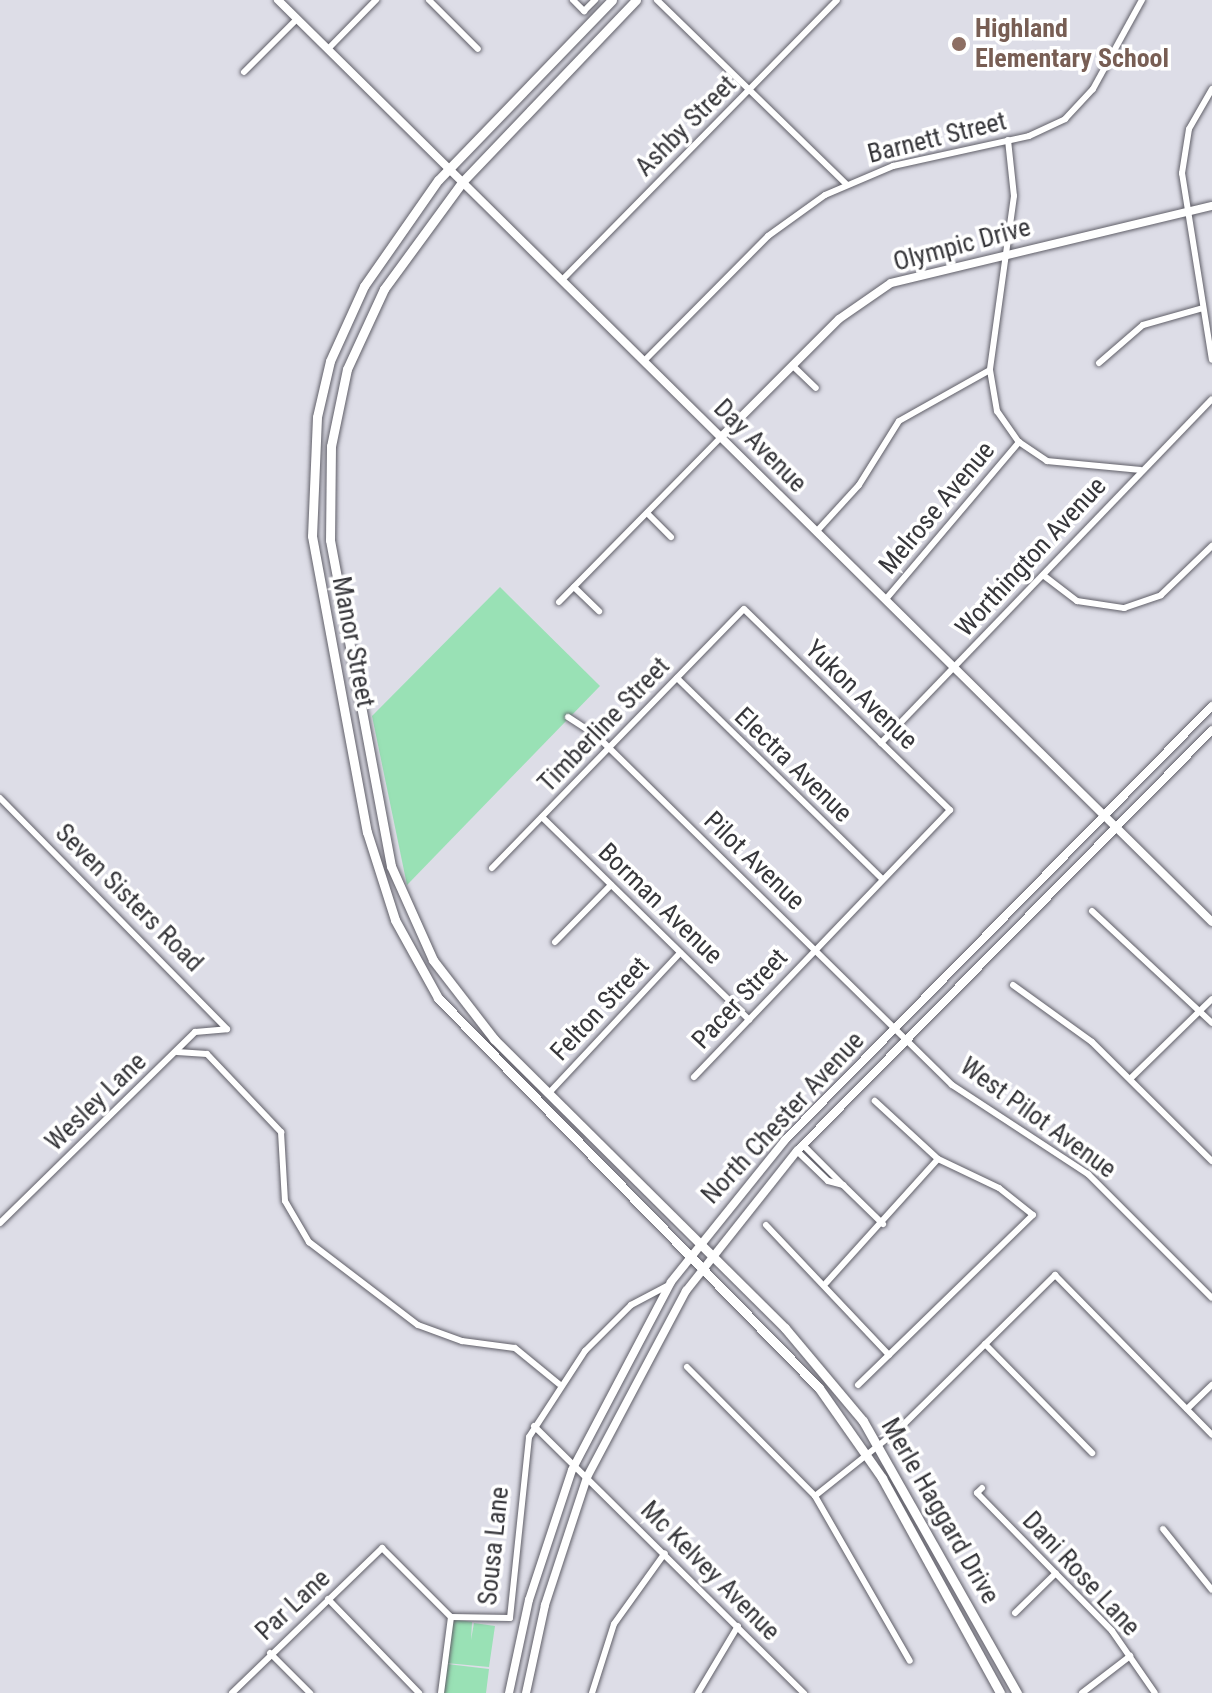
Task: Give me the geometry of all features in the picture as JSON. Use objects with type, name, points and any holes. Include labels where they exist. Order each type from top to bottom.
[{"type":"main road","name":"Day Avenue","points":[[278,0],[1212,922]]},
{"type":"main road","name":"Manor Street","points":[[612,0],[450,168],[364,286],[330,361],[317,417],[312,536],[367,832],[395,920],[438,998],[702,1271]]},
{"type":"main road","name":"Manor Street","points":[[636,0],[463,181],[384,289],[347,369],[331,446],[330,540],[391,866],[451,988],[549,1093],[713,1256]]},
{"type":"main road","name":"Olympic Drive","points":[[721,437],[846,312],[891,283],[1007,251],[1212,206]]},
{"type":"main road","name":"North Chester Avenue","points":[[509,1693],[536,1574],[575,1463],[669,1285],[760,1167],[1212,706]]},
{"type":"main road","name":"North Chester Avenue","points":[[526,1693],[545,1605],[587,1477],[648,1353],[702,1271],[800,1148],[1212,730]]},
{"type":"main road","name":"Merle Haggard Drive","points":[[713,1256],[800,1344],[878,1444],[1017,1693]]},
{"type":"main road","name":"Merle Haggard Drive","points":[[702,1271],[793,1358],[866,1453],[1000,1693]]},
{"type":"street","points":[[328,49],[376,0]]},
{"type":"street","points":[[429,0],[478,49]]},
{"type":"street","points":[[573,0],[584,11],[595,0]]},
{"type":"street","points":[[657,0],[846,184]]},
{"type":"street","name":"Ashby Street","points":[[562,280],[837,0]]},
{"type":"street","name":"Barnett Street","points":[[644,361],[768,236],[846,184],[904,163],[1043,131],[1077,110],[1142,0]]},
{"type":"street","points":[[244,72],[297,19]]},
{"type":"street","points":[[1212,89],[1185,143],[1187,213],[1212,360]]},
{"type":"street","points":[[1008,140],[1014,196],[990,370],[997,411],[1019,442],[1061,466],[1141,470]]},
{"type":"street","points":[[1099,363],[1143,325],[1203,308]]},
{"type":"street","points":[[792,365],[816,388]]},
{"type":"street","points":[[817,531],[859,485],[899,421],[990,370]]},
{"type":"street","name":"Worthington Avenue","points":[[881,743],[1212,399]]},
{"type":"street","name":"Olympic Drive","points":[[559,602],[721,437]]},
{"type":"street","name":"Melrose Avenue","points":[[886,599],[1019,442]]},
{"type":"street","points":[[647,513],[671,537]]},
{"type":"street","points":[[1043,575],[1077,601],[1124,608],[1161,595],[1212,546]]},
{"type":"street","points":[[574,587],[599,611]]},
{"type":"street","name":"Timberline Street","points":[[492,868],[744,609]]},
{"type":"street","name":"Yukon Avenue","points":[[744,609],[950,810]]},
{"type":"street","name":"Electra Avenue","points":[[677,678],[882,879]]},
{"type":"street","name":"Pilot Avenue","points":[[568,717],[609,748],[906,1041]]},
{"type":"street","name":"Seven Sisters Road","points":[[0,798],[227,1029]]},
{"type":"street","name":"Pacer Street","points":[[694,1077],[950,810]]},
{"type":"street","name":"Borman Avenue","points":[[542,817],[749,1020]]},
{"type":"street","points":[[555,942],[611,885]]},
{"type":"street","points":[[1092,911],[1212,1023]]},
{"type":"street","name":"Felton Street","points":[[549,1093],[680,953]]},
{"type":"street","points":[[1013,985],[1131,1078],[1212,1161]]},
{"type":"street","points":[[1131,1078],[1212,999]]},
{"type":"street","name":"Wesley Lane","points":[[0,1223],[200,1029],[227,1029]]},
{"type":"street","name":"West Pilot Avenue","points":[[906,1041],[965,1096],[1088,1174],[1212,1298]]},
{"type":"street","points":[[177,1052],[207,1054],[281,1132],[285,1201],[306,1239],[418,1325],[462,1341],[515,1348],[559,1384]]},
{"type":"street","points":[[858,1385],[1033,1215],[999,1188],[938,1159],[875,1101]]},
{"type":"street","points":[[800,1148],[828,1181],[843,1185],[883,1224]]},
{"type":"street","points":[[826,1283],[883,1224],[938,1159]]},
{"type":"street","points":[[766,1225],[826,1283],[889,1355]]},
{"type":"street","points":[[815,1496],[878,1444],[1055,1275],[1212,1435]]},
{"type":"street","points":[[534,1426],[559,1384],[631,1305],[669,1285]]},
{"type":"street","points":[[985,1344],[1092,1453]]},
{"type":"street","points":[[687,1367],[815,1496],[910,1661]]},
{"type":"street","points":[[1187,1409],[1212,1385]]},
{"type":"street","name":"Mc Kelvey Avenue","points":[[534,1426],[575,1463],[804,1693]]},
{"type":"street","name":"Sousa Lane","points":[[382,1548],[451,1617],[510,1618],[522,1469],[534,1426]]},
{"type":"street","name":"Dani Rose Lane","points":[[982,1488],[977,1493],[1056,1573],[1130,1656],[1155,1693]]},
{"type":"street","points":[[1163,1529],[1212,1590]]},
{"type":"street","name":"Par Lane","points":[[232,1693],[382,1548]]},
{"type":"street","points":[[592,1693],[614,1624],[665,1553]]},
{"type":"street","points":[[1015,1613],[1056,1573]]},
{"type":"street","points":[[328,1599],[419,1693]]},
{"type":"street","points":[[441,1693],[451,1617]]},
{"type":"street","points":[[698,1693],[738,1626]]},
{"type":"street","points":[[270,1653],[310,1693]]},
{"type":"street","points":[[1082,1693],[1130,1656]]},
{"type":"green space","points":[[500,587],[600,686],[407,885],[372,716]]},
{"type":"green space","points":[[453,1619],[472,1622],[471,1640],[474,1623],[495,1626],[489,1667],[446,1663]]},
{"type":"green space","points":[[447,1664],[489,1669],[486,1693],[443,1693]]},
{"type":"place","name":"Highland Elementary School","points":[[959,44]]}]
